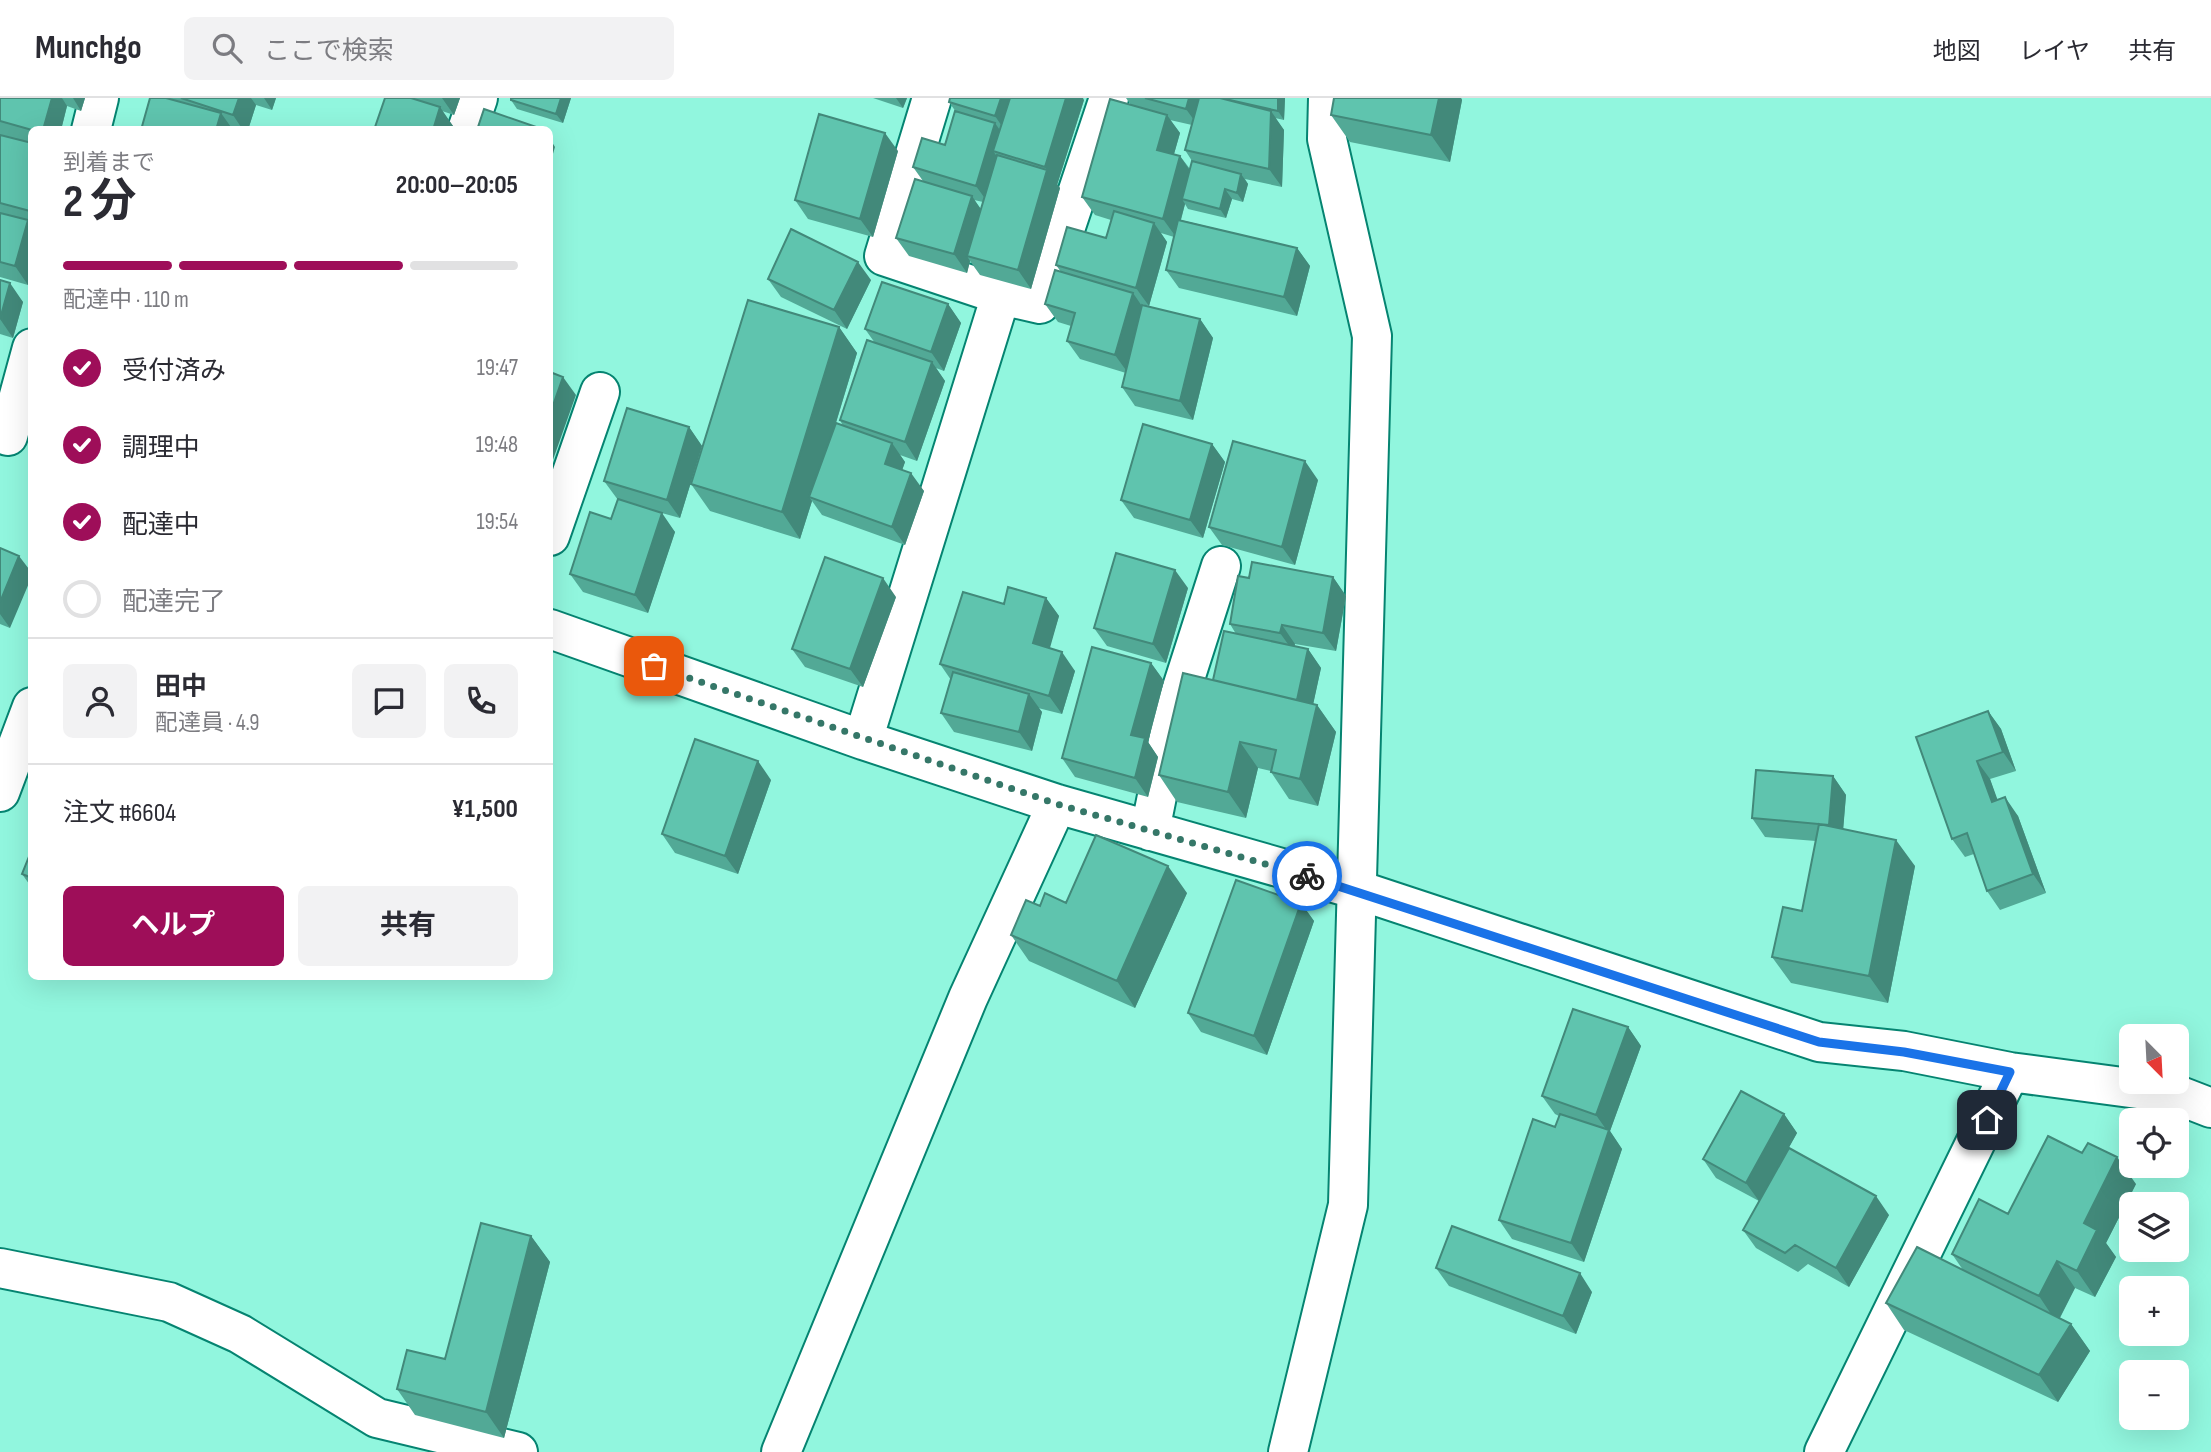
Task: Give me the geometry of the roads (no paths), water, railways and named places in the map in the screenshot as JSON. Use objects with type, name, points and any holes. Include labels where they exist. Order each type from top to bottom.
[{"type":"street","points":[[92,126],[99,98]]},
{"type":"street","points":[[468,126],[478,98]]},
{"type":"street","points":[[932,98],[884,256],[1001,295],[1041,304],[1109,98]]},
{"type":"street","points":[[1288,1452],[1348,1205],[1372,336],[1327,139],[1328,98]]},
{"type":"street","points":[[863,740],[1001,295]]},
{"type":"street","points":[[13,438],[28,367]]},
{"type":"street","points":[[553,527],[600,392]]},
{"type":"street","points":[[1150,831],[1173,716],[1221,566]]},
{"type":"street","points":[[553,630],[863,740],[1057,804],[1355,890],[1819,1042],[1904,1052],[2010,1072],[2175,1094],[2211,1108]]},
{"type":"street","points":[[0,792],[28,718]]},
{"type":"street","points":[[781,1452],[968,998],[1057,804]]},
{"type":"street","points":[[1824,1452],[2010,1072]]},
{"type":"street","points":[[0,1268],[169,1302],[240,1334],[377,1418],[518,1452]]}]
